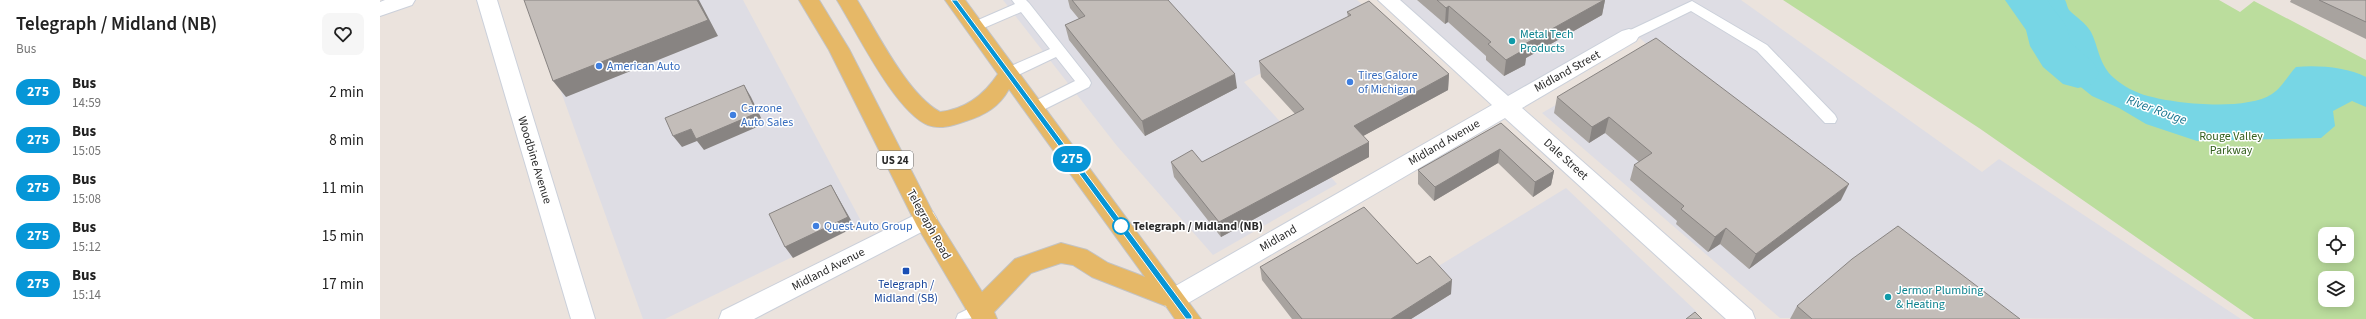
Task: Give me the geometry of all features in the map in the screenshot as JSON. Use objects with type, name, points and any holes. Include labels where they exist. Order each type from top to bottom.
[{"type":"main road","name":"Telegraph Road","points":[[809,0],[839,49],[976,316]]},
{"type":"main road","points":[[847,0],[911,100],[926,114],[936,120],[951,118],[989,101],[1008,73]]},
{"type":"main road","points":[[958,1],[974,27],[1189,319]]},
{"type":"main road","points":[[976,316],[1023,266],[1061,253],[1079,258],[1100,270],[1174,299]]},
{"type":"street","points":[[380,9],[405,0]]},
{"type":"street","name":"Woodbine Avenue","points":[[487,0],[583,319]]},
{"type":"street","name":"Dale Street","points":[[1388,0],[1743,319]]},
{"type":"street","name":"Midland Street","points":[[1507,106],[1628,36]]},
{"type":"street","name":"Midland Avenue","points":[[1382,178],[1507,106]]},
{"type":"street","name":"Midland","points":[[1174,299],[1382,178]]},
{"type":"street","name":"Midland Avenue","points":[[731,319],[925,219]]},
{"type":"lane","points":[[974,27],[1021,3],[1084,84],[1034,108]]},
{"type":"lane","points":[[1628,36],[1692,5],[1762,48],[1830,119]]},
{"type":"lane","points":[[1008,73],[1059,50]]},
{"type":"shaded area","points":[[528,0],[743,0],[862,223],[665,319],[643,319]]},
{"type":"shaded area","points":[[1003,0],[1357,0],[1374,15],[1244,82],[1337,184],[1213,255],[1117,146]]},
{"type":"shaded area","points":[[1393,0],[1741,0],[1982,172],[1999,159],[2241,319],[1780,318],[1542,113],[1652,49],[1633,32],[1506,101]]},
{"type":"shaded area","points":[[1566,188],[1697,312],[1687,319],[1352,319]]},
{"type":"green space","name":"Rouge Valley Parkway","points":[[1783,0],[2219,0],[2240,12],[2254,1],[2366,60],[2366,319],[2254,319],[1979,128]]},
{"type":"water","points":[[2034,0],[2065,0],[2069,10],[2084,23],[2091,32],[2102,62],[2109,73],[2118,81],[2143,95],[2193,103],[2246,103],[2272,94],[2279,88],[2296,67],[2313,66],[2341,69],[2366,77],[2366,107],[2352,101],[2333,111],[2335,126],[2321,138],[2197,141],[2146,124],[2119,108],[2092,96],[2067,76],[2041,44],[2038,35],[2043,15]]},
{"type":"building","name":"American Auto","points":[[524,0],[697,0],[708,20],[553,81]]},
{"type":"building","points":[[1072,0],[1168,0],[1235,74],[1142,121],[1065,25],[1085,16]]},
{"type":"building","name":"Metal Tech Products","points":[[1437,0],[1604,0],[1523,45],[1527,48],[1506,60],[1488,44],[1491,42],[1449,6],[1446,8]]},
{"type":"building","points":[[2319,0],[2366,0],[2366,22]]},
{"type":"building","points":[[1369,1],[1449,74],[1354,126],[1369,142],[1219,222],[1171,162],[1192,150],[1202,162],[1304,109],[1259,61],[1351,15],[1347,12]]},
{"type":"building","points":[[1656,38],[1849,184],[1756,254],[1726,228],[1715,237],[1681,209],[1684,206],[1634,165],[1652,153],[1609,117],[1592,127],[1557,97]]},
{"type":"building","points":[[744,85],[757,113],[696,139],[691,129],[673,136],[665,118]]},
{"type":"building","points":[[1501,123],[1554,171],[1535,182],[1500,149],[1435,187],[1418,170]]},
{"type":"building","name":"Quest Auto Group","points":[[831,185],[848,217],[785,247],[769,214]]},
{"type":"building","points":[[1364,207],[1417,264],[1430,256],[1452,280],[1391,319],[1302,319],[1260,267]]},
{"type":"building","name":"Jermor Plumbing & Heating","points":[[1898,226],[2020,319],[1812,319],[1797,306],[1852,259]]},
{"type":"building","points":[[1695,312],[1702,319],[1686,319]]},
{"type":"waterway","name":"River Rouge","points":[[2025,0],[2046,27],[2051,46],[2058,56],[2078,73]]},
{"type":"bus line","name":"275","points":[[955,0],[1189,319]]},
{"type":"place","name":"Metal Tech Products","points":[[1512,41]]},
{"type":"place","name":"American Auto","points":[[599,66]]},
{"type":"place","name":"Tires Galore of Michigan","points":[[1350,82]]},
{"type":"place","name":"Carzone Auto Sales","points":[[733,115]]},
{"type":"place","name":"Quest Auto Group","points":[[816,226]]},
{"type":"place","name":"Telegraph / Midland (NB)","points":[[1121,226]]},
{"type":"place","name":"Telegraph / Midland (SB)","points":[[906,271]]},
{"type":"place","name":"Jermor Plumbing & Heating","points":[[1888,297]]}]
